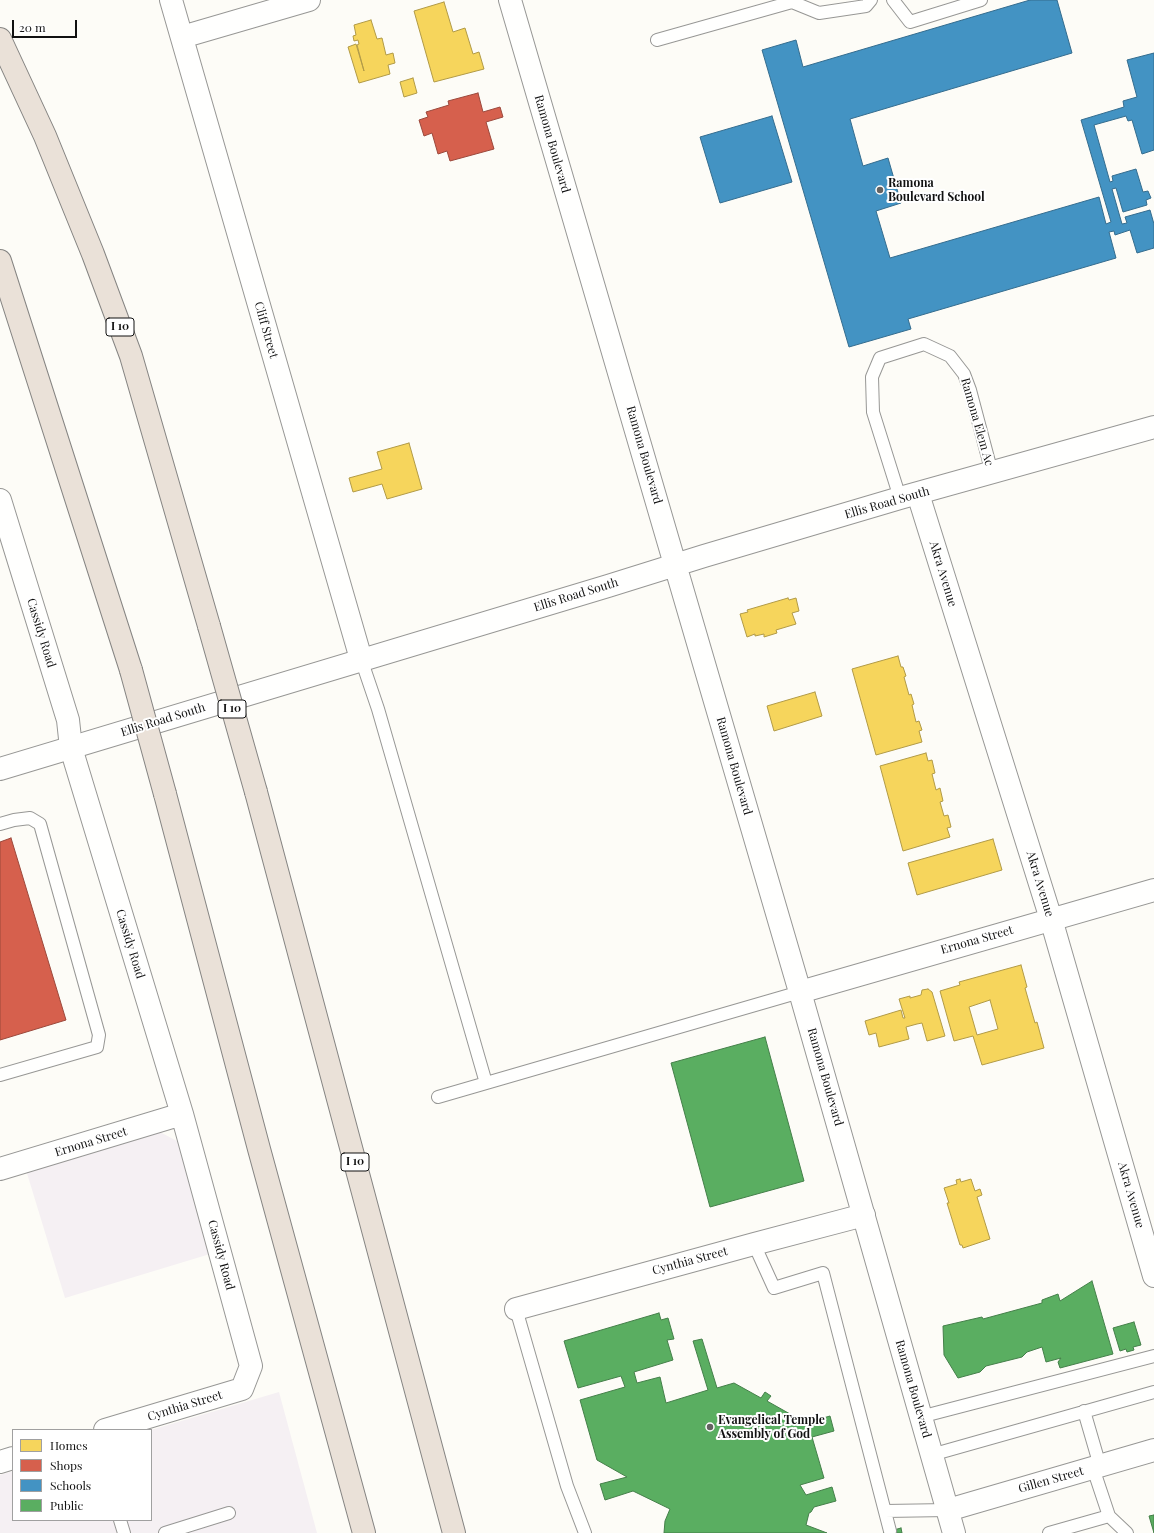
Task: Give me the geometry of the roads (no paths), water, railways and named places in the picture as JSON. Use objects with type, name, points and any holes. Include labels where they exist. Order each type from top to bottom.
[{"type":"highway","name":"I 10","points":[[0,39],[45,136],[93,254],[131,356],[256,792],[454,1533]]},
{"type":"highway","points":[[0,261],[131,670],[261,1157],[363,1530]]},
{"type":"street","name":"Cliff Street","points":[[171,0],[361,659]]},
{"type":"street","points":[[182,37],[309,0]]},
{"type":"street","name":"Ramona Boulevard","points":[[510,0],[800,992],[954,1533]]},
{"type":"street","name":"Ellis Road South","points":[[0,769],[704,556],[1154,427]]},
{"type":"street","name":"Akra Avenue","points":[[909,496],[1051,919],[1154,1276]]},
{"type":"street","name":"Cassidy Road","points":[[0,500],[68,720],[71,748],[182,1114],[248,1353],[251,1366],[242,1389]]},
{"type":"street","name":"Ernona Street","points":[[800,992],[1154,890]]},
{"type":"street","name":"Ernona Street","points":[[0,1169],[182,1114]]},
{"type":"street","name":"Cynthia Street","points":[[516,1309],[754,1244],[864,1216]]},
{"type":"street","name":"Cynthia Street","points":[[108,1429],[242,1389]]},
{"type":"street","name":"Gillen Street","points":[[948,1510],[1154,1450]]},
{"type":"street","points":[[0,1462],[12,1458]]},
{"type":"lane","points":[[657,40],[792,1],[819,12],[866,6],[871,0]]},
{"type":"lane","points":[[893,0],[910,22],[949,5],[981,0]]},
{"type":"lane","name":"Ramona Elem Ac","points":[[909,496],[873,412],[872,377],[880,358],[924,344],[950,356],[964,374],[970,390],[992,473]]},
{"type":"lane","points":[[361,659],[378,709],[486,1084]]},
{"type":"lane","points":[[0,824],[30,818],[40,824],[99,1035],[97,1047],[0,1075]]},
{"type":"lane","points":[[438,1097],[800,992]]},
{"type":"lane","points":[[754,1244],[774,1288],[823,1273],[890,1531]]},
{"type":"lane","points":[[516,1309],[567,1486],[585,1533]]},
{"type":"lane","points":[[920,1417],[1154,1356]]},
{"type":"lane","points":[[931,1454],[1154,1392]]},
{"type":"lane","points":[[1084,1411],[1096,1467],[1109,1516],[1127,1533]]},
{"type":"lane","points":[[885,1511],[948,1510]]},
{"type":"lane","points":[[165,1533],[229,1513]]},
{"type":"lane","points":[[1049,1533],[1109,1516]]},
{"type":"lane","points":[[120,1521],[124,1533]]},
{"type":"place","name":"Ramona Boulevard School","points":[[880,190]]},
{"type":"place","name":"Evangelical Temple Assembly of God","points":[[710,1427]]}]
